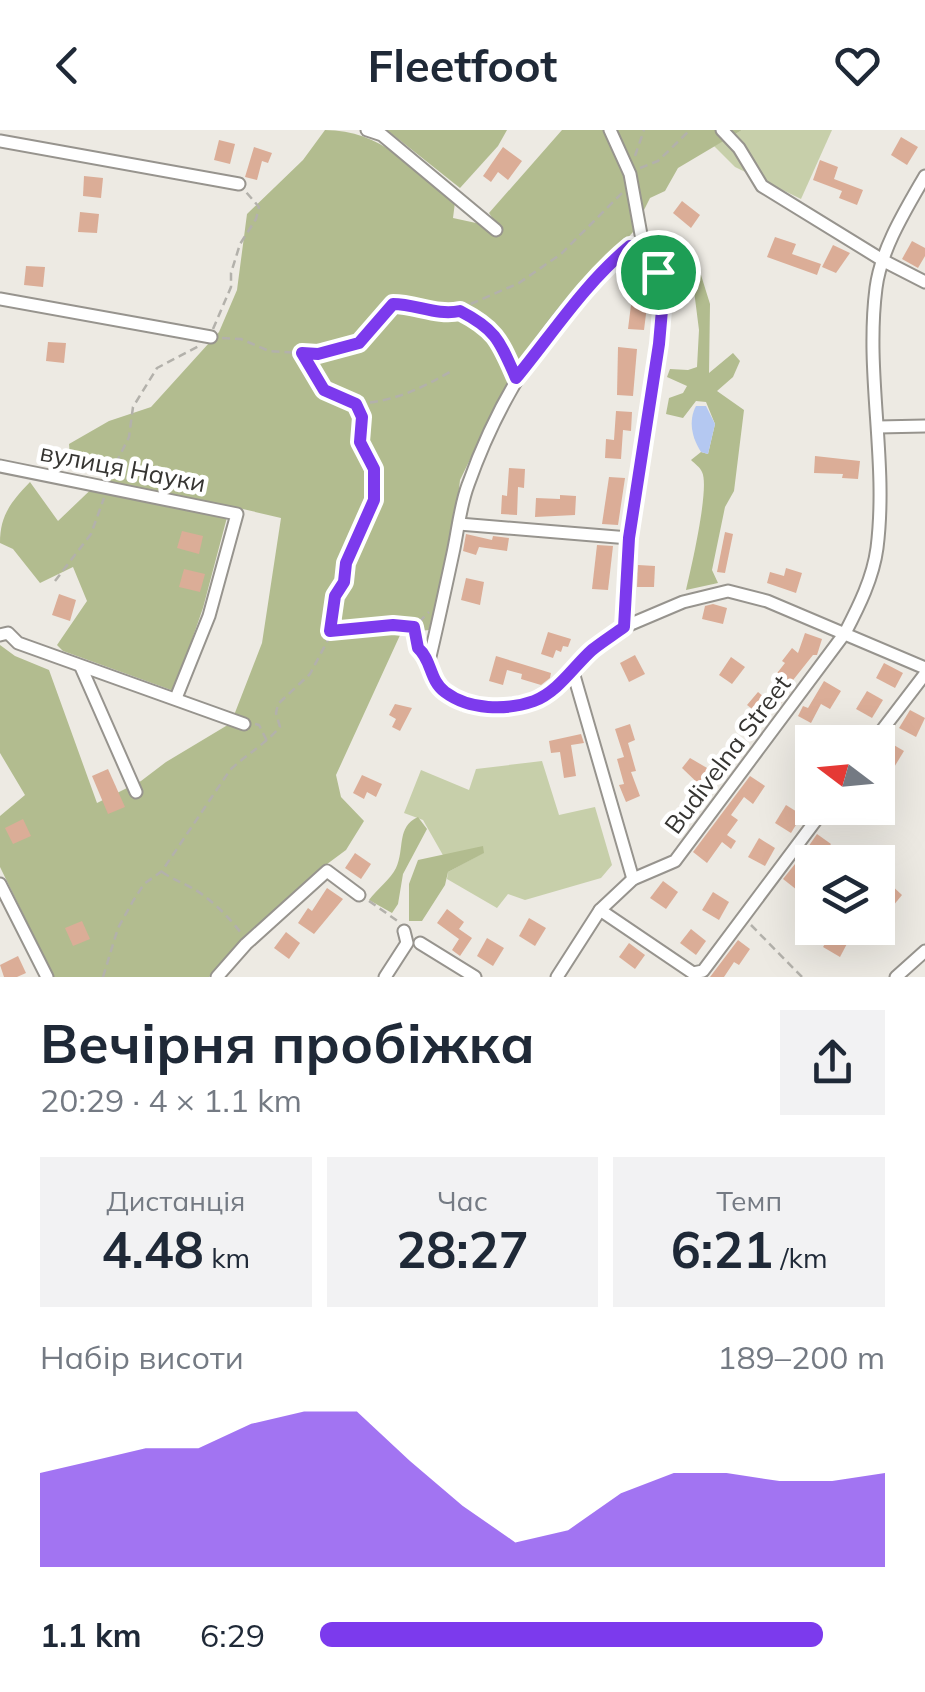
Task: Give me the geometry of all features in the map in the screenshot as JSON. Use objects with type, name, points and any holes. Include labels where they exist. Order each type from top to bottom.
[{"type":"street","points":[[367,130],[382,135],[496,230]]},
{"type":"street","points":[[610,130],[632,181],[644,251],[664,287],[629,538],[624,627]]},
{"type":"street","points":[[722,130],[762,186],[884,262],[925,282]]},
{"type":"street","points":[[0,141],[239,184]]},
{"type":"street","name":"Budivelna Street","points":[[557,977],[600,910],[633,879],[676,861],[845,633],[864,596],[877,550],[878,427],[871,356],[876,284],[906,210],[925,176]]},
{"type":"street","points":[[644,251],[630,246],[614,259],[552,328],[516,378],[467,487],[428,666],[434,684],[463,704],[487,708],[536,701],[573,672],[589,652],[624,627],[682,602],[728,591],[767,601],[925,671],[885,725]]},
{"type":"street","points":[[0,299],[211,337]]},
{"type":"street","points":[[878,427],[925,426]]},
{"type":"street","name":"вулиця Науки","points":[[0,466],[237,514],[209,616],[176,698]]},
{"type":"street","points":[[459,524],[629,538]]},
{"type":"street","points":[[4,634],[81,667],[244,724]]},
{"type":"street","points":[[81,667],[136,792]]},
{"type":"street","points":[[573,672],[633,879]]},
{"type":"street","points":[[600,910],[693,975],[703,971],[811,825]]},
{"type":"street","points":[[217,977],[248,942],[327,870],[359,895]]},
{"type":"street","points":[[0,884],[47,977]]},
{"type":"street","points":[[385,977],[407,943],[404,931]]},
{"type":"street","points":[[420,943],[475,977]]},
{"type":"street","points":[[896,977],[923,956]]},
{"type":"path","points":[[644,130],[633,166],[644,169],[690,130]]},
{"type":"path","points":[[211,337],[241,339],[269,351],[318,354],[359,343],[393,304],[450,314],[460,311],[519,284],[561,254],[632,181]]},
{"type":"path","points":[[55,581],[91,534],[112,468],[129,437],[133,407],[157,368],[188,354],[211,337],[231,287],[240,244],[259,207],[239,184]]},
{"type":"path","points":[[460,311],[492,331],[516,378]]},
{"type":"path","points":[[302,353],[324,390],[356,404],[384,402],[417,392],[454,370]]},
{"type":"path","points":[[316,372],[318,354]]},
{"type":"path","points":[[102,977],[118,928],[144,884],[162,871],[230,770],[280,727],[278,704],[310,674],[330,636],[335,596],[344,582],[346,563],[374,500],[374,469],[360,442],[362,417],[356,404]]},
{"type":"path","points":[[330,631],[414,627],[445,590]]},
{"type":"path","points":[[414,627],[418,648],[426,655],[428,666]]},
{"type":"path","points":[[244,724],[259,724],[267,742]]},
{"type":"path","points":[[162,871],[174,881],[197,890],[228,916],[248,942]]},
{"type":"path","points":[[359,895],[396,918],[404,931]]},
{"type":"path","points":[[742,917],[802,977]]},
{"type":"green space","points":[[325,130],[380,144],[455,202],[453,218],[499,228],[489,213],[562,130],[742,130],[678,168],[665,191],[650,198],[633,232],[547,327],[509,380],[460,480],[456,516],[429,630],[401,633],[336,775],[341,797],[364,821],[346,850],[315,873],[209,977],[54,977],[0,867],[0,816],[25,795],[0,753],[0,645],[49,670],[97,803],[141,781],[231,723],[262,643],[281,518],[230,506],[203,608],[174,691],[63,651],[57,645],[87,601],[73,567],[40,583],[13,549],[0,543],[4,517],[30,482],[58,521],[104,477],[71,468],[69,444],[109,421],[151,407],[219,332],[237,290],[247,214],[303,160]]},
{"type":"green space","points":[[387,130],[507,130],[498,146],[460,188]]},
{"type":"green space","points":[[742,130],[832,130],[801,199],[735,167],[714,146]]},
{"type":"green space","points":[[692,275],[701,275],[710,304],[709,373],[733,353],[740,361],[733,377],[717,391],[744,410],[734,491],[725,507],[712,570],[718,583],[686,590],[704,494],[702,472],[691,460],[701,452],[708,454],[715,424],[706,402],[696,401],[683,418],[666,414],[669,398],[683,393],[687,386],[667,377],[670,369],[697,367],[699,330]]},
{"type":"green space","points":[[542,761],[559,815],[595,807],[612,865],[601,878],[525,900],[508,894],[497,908],[447,879],[448,872],[483,853],[483,847],[444,857],[423,820],[404,813],[421,770],[469,790],[476,769]]},
{"type":"green space","points":[[418,817],[427,829],[403,874],[398,904],[392,913],[369,900],[394,872],[404,833]]},
{"type":"green space","points":[[483,846],[484,853],[448,872],[445,885],[422,921],[409,921],[409,884],[418,860]]},
{"type":"water","points":[[696,406],[706,406],[715,424],[708,454],[701,452],[693,435]]},
{"type":"building","points":[[901,137],[918,147],[907,165],[891,155]]},
{"type":"building","points":[[219,140],[235,144],[230,164],[214,160]]},
{"type":"building","points":[[254,147],[272,153],[268,163],[262,161],[257,180],[245,177]]},
{"type":"building","points":[[503,147],[522,161],[508,180],[498,172],[491,182],[483,176]]},
{"type":"building","points":[[820,160],[838,167],[834,179],[863,190],[857,205],[839,198],[842,191],[813,180]]},
{"type":"building","points":[[84,176],[103,178],[101,198],[83,196]]},
{"type":"building","points":[[682,201],[700,215],[691,228],[673,213]]},
{"type":"building","points":[[80,212],[99,214],[97,233],[78,232]]},
{"type":"building","points":[[775,237],[796,244],[792,254],[821,264],[817,275],[767,257]]},
{"type":"building","points":[[912,241],[925,248],[918,268],[902,259]]},
{"type":"building","points":[[833,245],[850,253],[836,273],[822,267]]},
{"type":"building","points":[[26,266],[45,267],[43,287],[24,285]]},
{"type":"building","points":[[634,281],[650,282],[644,330],[628,329]]},
{"type":"building","points":[[48,342],[66,343],[64,363],[46,361]]},
{"type":"building","points":[[618,347],[637,349],[633,396],[617,395]]},
{"type":"building","points":[[616,411],[632,412],[631,431],[623,430],[621,459],[605,458],[606,439],[614,440]]},
{"type":"building","points":[[815,456],[860,461],[858,479],[814,473]]},
{"type":"building","points":[[509,468],[525,469],[524,488],[518,487],[517,515],[501,514]]},
{"type":"building","points":[[609,477],[625,478],[618,525],[602,524]]},
{"type":"building","points":[[560,495],[576,496],[575,515],[535,517],[536,498],[560,499]]},
{"type":"building","points":[[182,531],[203,536],[199,554],[177,548]]},
{"type":"building","points":[[725,532],[733,534],[725,573],[717,572]]},
{"type":"building","points":[[466,534],[492,540],[493,536],[509,538],[507,551],[479,547],[476,555],[463,551]]},
{"type":"building","points":[[597,545],[613,546],[608,590],[592,589]]},
{"type":"building","points":[[638,565],[655,566],[654,587],[637,587]]},
{"type":"building","points":[[786,568],[802,573],[796,593],[767,583],[770,572],[784,576]]},
{"type":"building","points":[[184,569],[205,574],[200,592],[179,587]]},
{"type":"building","points":[[466,578],[484,582],[480,605],[461,600]]},
{"type":"building","points":[[59,594],[76,600],[70,621],[52,615]]},
{"type":"building","points":[[705,606],[727,608],[723,624],[702,619]]},
{"type":"building","points":[[548,632],[571,639],[568,647],[563,646],[561,652],[556,650],[553,658],[541,654]]},
{"type":"building","points":[[805,633],[822,639],[817,655],[782,694],[786,697],[781,703],[778,701],[764,718],[747,705],[758,692],[769,701],[781,683],[774,677],[785,663],[782,661],[792,648],[798,653]]},
{"type":"building","points":[[635,655],[645,674],[629,682],[620,663]]},
{"type":"building","points":[[496,656],[551,673],[550,678],[541,685],[507,670],[503,685],[489,681]]},
{"type":"building","points":[[731,657],[745,667],[732,684],[719,675]]},
{"type":"building","points":[[884,663],[903,673],[895,688],[876,678]]},
{"type":"building","points":[[824,681],[841,691],[830,709],[821,704],[811,723],[798,716],[803,706],[808,708]]},
{"type":"building","points":[[867,691],[883,700],[872,718],[856,709]]},
{"type":"building","points":[[395,704],[412,708],[400,731],[392,727],[396,719],[389,715]]},
{"type":"building","points":[[910,710],[925,718],[916,737],[899,728]]},
{"type":"building","points":[[630,724],[635,740],[628,743],[636,771],[631,772],[640,796],[626,802],[619,785],[624,784],[617,759],[624,757],[615,729]]},
{"type":"building","points":[[581,734],[584,743],[571,745],[576,776],[564,778],[560,752],[551,753],[549,741]]},
{"type":"building","points":[[895,746],[904,751],[895,766]]},
{"type":"building","points":[[690,758],[719,775],[706,791],[682,768]]},
{"type":"building","points":[[108,769],[125,807],[108,814],[92,776]]},
{"type":"building","points":[[362,775],[382,784],[376,797],[367,792],[364,799],[353,793]]},
{"type":"building","points":[[750,776],[765,786],[753,804],[744,797],[731,815],[738,820],[727,835],[736,841],[731,849],[722,842],[707,863],[693,852]]},
{"type":"building","points":[[786,805],[795,811],[796,825],[791,833],[775,823]]},
{"type":"building","points":[[23,819],[31,836],[13,844],[5,828]]},
{"type":"building","points":[[817,834],[831,844],[830,845],[809,845]]},
{"type":"building","points":[[759,838],[775,848],[765,866],[748,857]]},
{"type":"building","points":[[355,853],[371,864],[361,879],[345,868]]},
{"type":"building","points":[[795,864],[795,888],[783,879]]},
{"type":"building","points":[[663,881],[678,892],[666,909],[650,898]]},
{"type":"building","points":[[327,888],[343,899],[314,934],[298,923],[308,908],[312,911]]},
{"type":"building","points":[[713,892],[729,902],[719,920],[702,910]]},
{"type":"building","points":[[447,909],[464,922],[459,929],[472,938],[460,956],[452,950],[459,939],[437,923]]},
{"type":"building","points":[[529,918],[546,928],[535,946],[519,936]]},
{"type":"building","points":[[82,921],[90,939],[73,946],[65,928]]},
{"type":"building","points":[[691,929],[706,941],[696,955],[680,943]]},
{"type":"building","points":[[286,932],[300,943],[289,959],[274,948]]},
{"type":"building","points":[[487,938],[504,948],[493,966],[477,956]]},
{"type":"building","points":[[738,940],[750,949],[739,965],[734,962],[724,977],[710,977]]},
{"type":"building","points":[[629,943],[645,955],[635,969],[619,957]]},
{"type":"building","points":[[824,945],[846,945],[840,957]]},
{"type":"building","points":[[18,956],[26,973],[4,977],[0,965]]},
{"type":"route","points":[[630,246],[644,251],[658,272],[664,287],[659,344],[629,538],[624,627],[589,652],[573,672],[536,701],[487,708],[463,704],[434,684],[426,655],[418,648],[414,627],[330,631],[335,596],[344,582],[351,547],[374,500],[374,469],[360,442],[362,417],[356,404],[324,390],[302,353],[318,354],[359,343],[393,304],[405,304],[450,314],[460,311],[484,323],[504,348],[516,378],[552,328],[630,246]]}]
